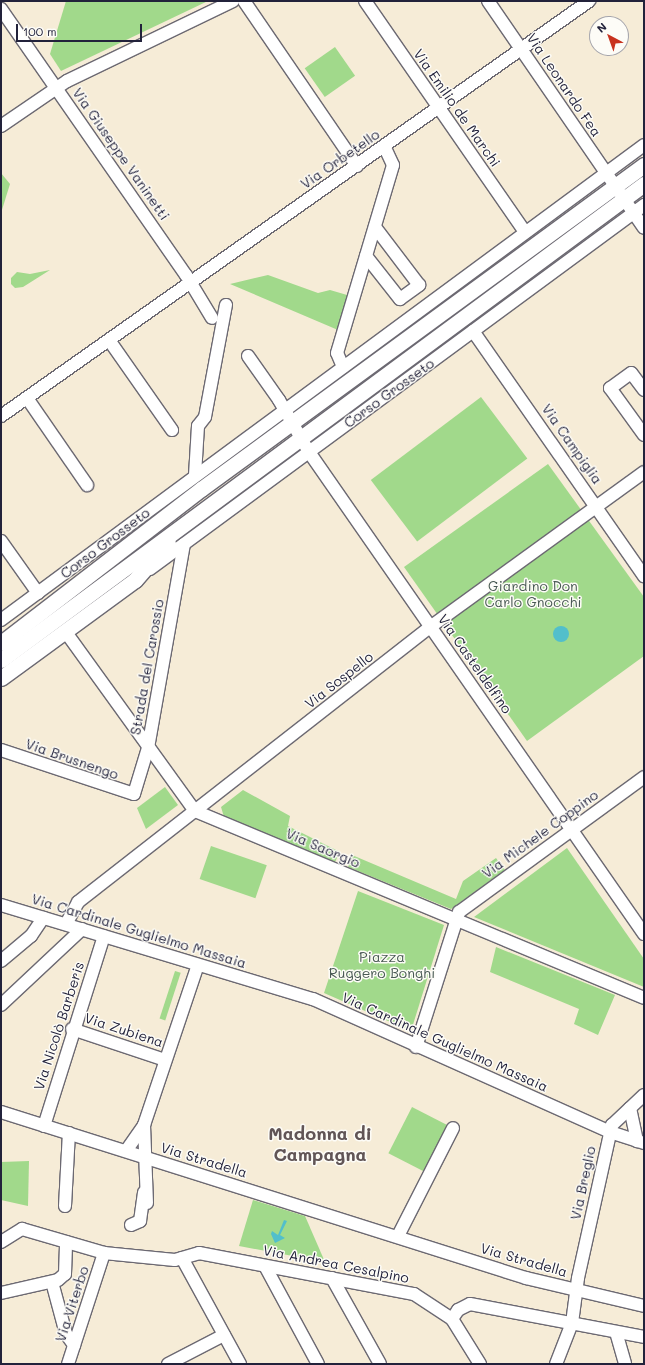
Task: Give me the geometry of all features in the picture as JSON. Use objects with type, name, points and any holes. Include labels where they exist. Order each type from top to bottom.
[{"type":"main road","name":"Corso Grosseto","points":[[1,660],[193,515],[295,431],[644,165]]},
{"type":"main road","name":"Corso Grosseto","points":[[1,631],[170,507],[197,492],[295,431],[644,184]]},
{"type":"main road","name":"Corso Grosseto","points":[[1,643],[197,492]]},
{"type":"main road","name":"Corso Grosseto","points":[[1,678],[135,580],[193,515]]},
{"type":"street","points":[[1,126],[56,87],[233,1]]},
{"type":"street","points":[[244,1],[357,166]]},
{"type":"street","name":"Via Emilio de Marchi","points":[[365,1],[525,232]]},
{"type":"street","name":"Via Leonardo Fea","points":[[488,1],[644,228]]},
{"type":"street","name":"Via Orbetello","points":[[1,416],[590,1]]},
{"type":"street","name":"Via Giuseppe Vaninetti","points":[[1,9],[190,283],[212,318]]},
{"type":"street","name":"Corso Grosseto","points":[[1,620],[195,475],[644,145]]},
{"type":"street","points":[[343,367],[336,355],[393,162],[384,146]]},
{"type":"street","name":"Corso Grosseto","points":[[135,580],[644,205]]},
{"type":"street","points":[[366,256],[400,300],[419,284],[374,227]]},
{"type":"street","points":[[195,475],[198,426],[205,418],[226,305]]},
{"type":"street","name":"Via Campiglia","points":[[473,331],[597,506],[644,576]]},
{"type":"street","points":[[108,340],[172,430]]},
{"type":"street","points":[[248,356],[285,410]]},
{"type":"street","points":[[644,390],[631,373],[610,388],[644,436]]},
{"type":"street","points":[[27,398],[88,485]]},
{"type":"street","name":"Via Casteldelfino","points":[[285,410],[295,431],[309,452],[644,934]]},
{"type":"street","name":"Via Sospello","points":[[66,924],[78,902],[430,627],[644,472]]},
{"type":"street","points":[[1,541],[38,593]]},
{"type":"street","name":"Strada del Carossio","points":[[134,794],[148,748],[184,544]]},
{"type":"street","points":[[65,632],[195,811]]},
{"type":"street","name":"Via Brusnengo","points":[[1,750],[134,794]]},
{"type":"street","name":"Via Michele Coppino","points":[[457,919],[459,912],[644,777]]},
{"type":"street","name":"Via Saorgio","points":[[195,811],[644,998]]},
{"type":"street","name":"Via Cardinale Guglielmo Massaia","points":[[1,905],[313,999],[610,1132],[641,1142]]},
{"type":"street","points":[[1,961],[31,936],[43,918]]},
{"type":"street","points":[[416,1046],[457,919]]},
{"type":"street","points":[[1,1005],[82,929]]},
{"type":"street","name":"Via Nicolò Barberis","points":[[44,1126],[72,1029],[104,936]]},
{"type":"street","points":[[126,1151],[144,1125],[198,965]]},
{"type":"street","name":"Via Zubiena","points":[[72,1029],[166,1060]]},
{"type":"street","name":"Via Breglio","points":[[556,1364],[572,1323],[575,1290],[610,1132],[630,1108],[644,1095]]},
{"type":"street","points":[[630,1108],[641,1142]]},
{"type":"street","name":"Via Stradella","points":[[1,1112],[575,1290],[644,1306]]},
{"type":"street","points":[[144,1125],[147,1158],[147,1203]]},
{"type":"street","points":[[398,1236],[453,1128]]},
{"type":"street","points":[[65,1206],[69,1134]]},
{"type":"street","points":[[132,1225],[140,1221],[141,1197],[147,1188]]},
{"type":"street","points":[[1,1242],[22,1229],[104,1253],[182,1258],[240,1364]]},
{"type":"street","points":[[1,1293],[52,1282],[65,1274],[66,1242]]},
{"type":"street","name":"Via Viterbo","points":[[68,1364],[104,1253]]},
{"type":"street","name":"Via Andrea Cesalpino","points":[[182,1258],[199,1253],[414,1294],[452,1319]]},
{"type":"street","points":[[265,1266],[318,1364]]},
{"type":"street","points":[[332,1278],[380,1364]]},
{"type":"street","points":[[52,1282],[66,1334],[74,1345]]},
{"type":"street","points":[[480,1364],[452,1319],[458,1310],[470,1304],[644,1337]]},
{"type":"street","points":[[616,1332],[625,1364]]},
{"type":"street","points":[[168,1364],[224,1335]]},
{"type":"green space","points":[[66,1],[208,1],[61,71],[50,54]]},
{"type":"green space","points":[[335,47],[355,76],[325,97],[305,68]]},
{"type":"green space","points":[[1,173],[10,184],[1,213]]},
{"type":"green space","points":[[50,270],[23,287],[15,288],[11,284],[11,278],[17,272],[30,274]]},
{"type":"green space","points":[[268,275],[318,293],[330,290],[354,297],[338,330],[230,284]]},
{"type":"green space","points":[[481,397],[527,458],[417,542],[371,480]]},
{"type":"green space","name":"Giardino Don Carlo Gnocchi","points":[[548,464],[644,597],[644,656],[527,741],[404,567]]},
{"type":"green space","points":[[165,787],[178,805],[146,829],[137,808]]},
{"type":"green space","points":[[243,790],[290,816],[288,826],[340,852],[335,862],[224,817],[221,807]]},
{"type":"green space","points":[[211,846],[267,865],[255,898],[200,879]]},
{"type":"green space","points":[[567,848],[644,959],[644,987],[474,917]]},
{"type":"green space","points":[[352,855],[456,899],[463,881],[496,858],[505,870],[451,909],[348,867]]},
{"type":"green space","name":"Piazza Ruggero Bonghi","points":[[358,891],[444,925],[411,1031],[324,993]]},
{"type":"green space","points":[[496,947],[615,995],[598,1035],[574,1024],[579,1009],[490,972]]},
{"type":"green space","points":[[175,971],[181,973],[165,1020],[160,1019]]},
{"type":"green space","points":[[412,1107],[453,1128],[429,1174],[388,1153]]},
{"type":"green space","points":[[29,1161],[28,1206],[1,1200],[1,1162]]},
{"type":"green space","points":[[253,1200],[305,1216],[325,1262],[239,1246]]},
{"type":"water","points":[[561,626],[568,631],[569,634],[564,641],[561,642],[554,637],[553,634],[558,627]]},
{"type":"water","points":[[284,1220],[287,1221],[280,1235],[285,1238],[275,1243],[271,1234],[272,1231],[278,1235]]},
{"type":"district","name":"Madonna di Campagna","points":[[320,1144]]}]
